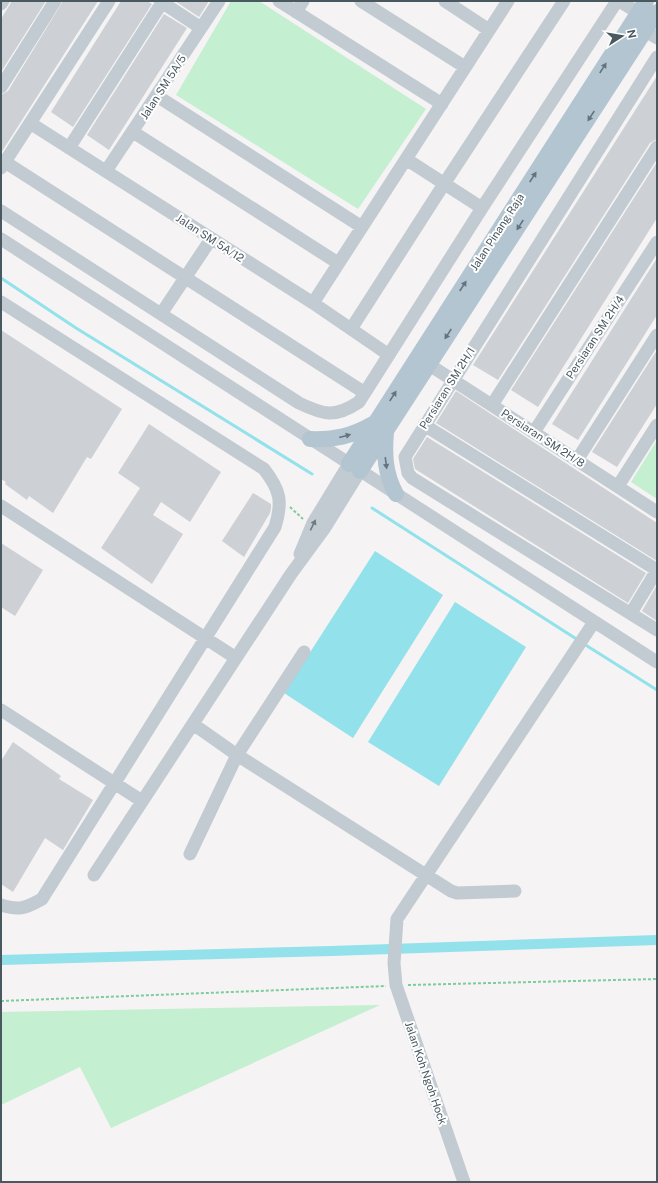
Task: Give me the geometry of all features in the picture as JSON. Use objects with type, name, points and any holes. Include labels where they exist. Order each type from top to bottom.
[{"type":"main road","points":[[310,439],[341,438],[381,426],[428,364],[647,20]]},
{"type":"main road","name":"Jalan Pinang Raja","points":[[355,468],[647,20]]},
{"type":"main road","points":[[381,426],[388,480],[396,494]]},
{"type":"street","points":[[1,87],[55,1]]},
{"type":"street","points":[[109,1],[3,165],[185,278],[365,393]]},
{"type":"street","points":[[69,148],[162,1],[201,28]]},
{"type":"street","name":"Jalan SM 5A/5","points":[[106,172],[219,1]]},
{"type":"street","points":[[280,1],[300,6],[442,104]]},
{"type":"street","points":[[360,1],[465,67]]},
{"type":"street","points":[[444,1],[489,30]]},
{"type":"street","points":[[313,303],[508,1]]},
{"type":"street","points":[[351,329],[564,1]]},
{"type":"street","points":[[1,211],[299,403],[314,410],[328,414],[346,411],[359,402],[365,393],[482,208],[618,1],[647,20]]},
{"type":"street","name":"Persiaran SM 2H/1","points":[[657,57],[452,380],[405,457],[408,473],[412,478],[657,630]]},
{"type":"street","points":[[157,96],[362,227]]},
{"type":"street","name":"Jalan SM 5A/12","points":[[30,123],[313,303],[389,355]]},
{"type":"street","points":[[132,132],[338,263]]},
{"type":"street","points":[[492,405],[657,147]]},
{"type":"street","points":[[406,159],[482,208]]},
{"type":"street","points":[[1,239],[657,662]]},
{"type":"street","points":[[161,314],[211,239]]},
{"type":"street","name":"Persiaran SM 2H/4","points":[[534,432],[657,242]]},
{"type":"street","points":[[1,302],[264,469],[274,483],[280,498],[279,514],[275,527],[204,638],[42,899],[29,907],[14,909],[1,905]]},
{"type":"street","points":[[577,460],[657,335]]},
{"type":"street","name":"Persiaran SM 2H/8","points":[[428,364],[657,512]]},
{"type":"street","points":[[424,425],[657,570],[631,613]]},
{"type":"street","points":[[618,486],[657,425]]},
{"type":"street","points":[[291,574],[311,527],[355,468]]},
{"type":"street","points":[[94,875],[291,574],[324,529],[355,468]]},
{"type":"street","points":[[1,506],[236,658]]},
{"type":"street","name":"Jalan Koh Ngoh Hock","points":[[464,1182],[396,985],[394,963],[397,919],[594,622]]},
{"type":"street","points":[[190,854],[237,755],[304,652]]},
{"type":"street","points":[[1,710],[142,801]]},
{"type":"street","points":[[193,724],[237,755],[451,891],[457,893],[515,891]]},
{"type":"path","points":[[280,498],[311,527]]},
{"type":"path","points":[[1,1001],[195,995],[396,985],[657,979]]},
{"type":"green space","points":[[231,1],[259,1],[426,109],[358,209],[176,95]]},
{"type":"green space","points":[[657,440],[657,499],[631,482]]},
{"type":"green space","points":[[380,1005],[111,1128],[80,1067],[1,1105],[1,1012]]},
{"type":"water","points":[[375,551],[443,595],[353,738],[284,693]]},
{"type":"water","points":[[455,602],[526,647],[439,786],[368,742]]},
{"type":"building","points":[[12,1],[46,1],[1,72],[1,19]]},
{"type":"building","points":[[63,1],[98,1],[1,153],[1,95],[8,91]]},
{"type":"building","points":[[121,1],[147,1],[152,4],[73,127],[51,112]]},
{"type":"building","points":[[175,1],[209,1],[199,17]]},
{"type":"building","points":[[164,14],[187,28],[109,150],[87,135]]},
{"type":"building","points":[[657,76],[657,139],[650,143],[498,380],[473,365]]},
{"type":"building","points":[[657,162],[657,218],[538,407],[511,390]]},
{"type":"building","points":[[657,258],[657,315],[578,440],[552,424]]},
{"type":"building","points":[[1,330],[122,409],[91,459],[87,457],[53,513],[29,496],[27,500],[5,484],[6,482],[1,479]]},
{"type":"building","points":[[657,350],[657,404],[617,467],[592,452]]},
{"type":"building","points":[[456,391],[657,523],[657,561],[436,423]]},
{"type":"building","points":[[149,424],[221,472],[190,522],[161,502],[153,515],[183,534],[152,584],[101,548],[140,488],[118,473]]},
{"type":"building","points":[[427,437],[646,573],[628,603],[415,469],[413,459]]},
{"type":"building","points":[[253,493],[271,504],[271,509],[244,557],[222,541]]},
{"type":"building","points":[[1,543],[43,570],[15,616],[1,607]]},
{"type":"building","points":[[657,585],[657,621],[642,611]]},
{"type":"building","points":[[13,742],[61,776],[59,779],[93,800],[63,850],[45,838],[13,892],[1,884],[1,761]]},
{"type":"waterway","points":[[1,278],[76,328],[312,474]]},
{"type":"waterway","points":[[372,508],[578,640]]},
{"type":"waterway","points":[[584,644],[657,690]]},
{"type":"waterway","points":[[1,960],[657,940]]}]
